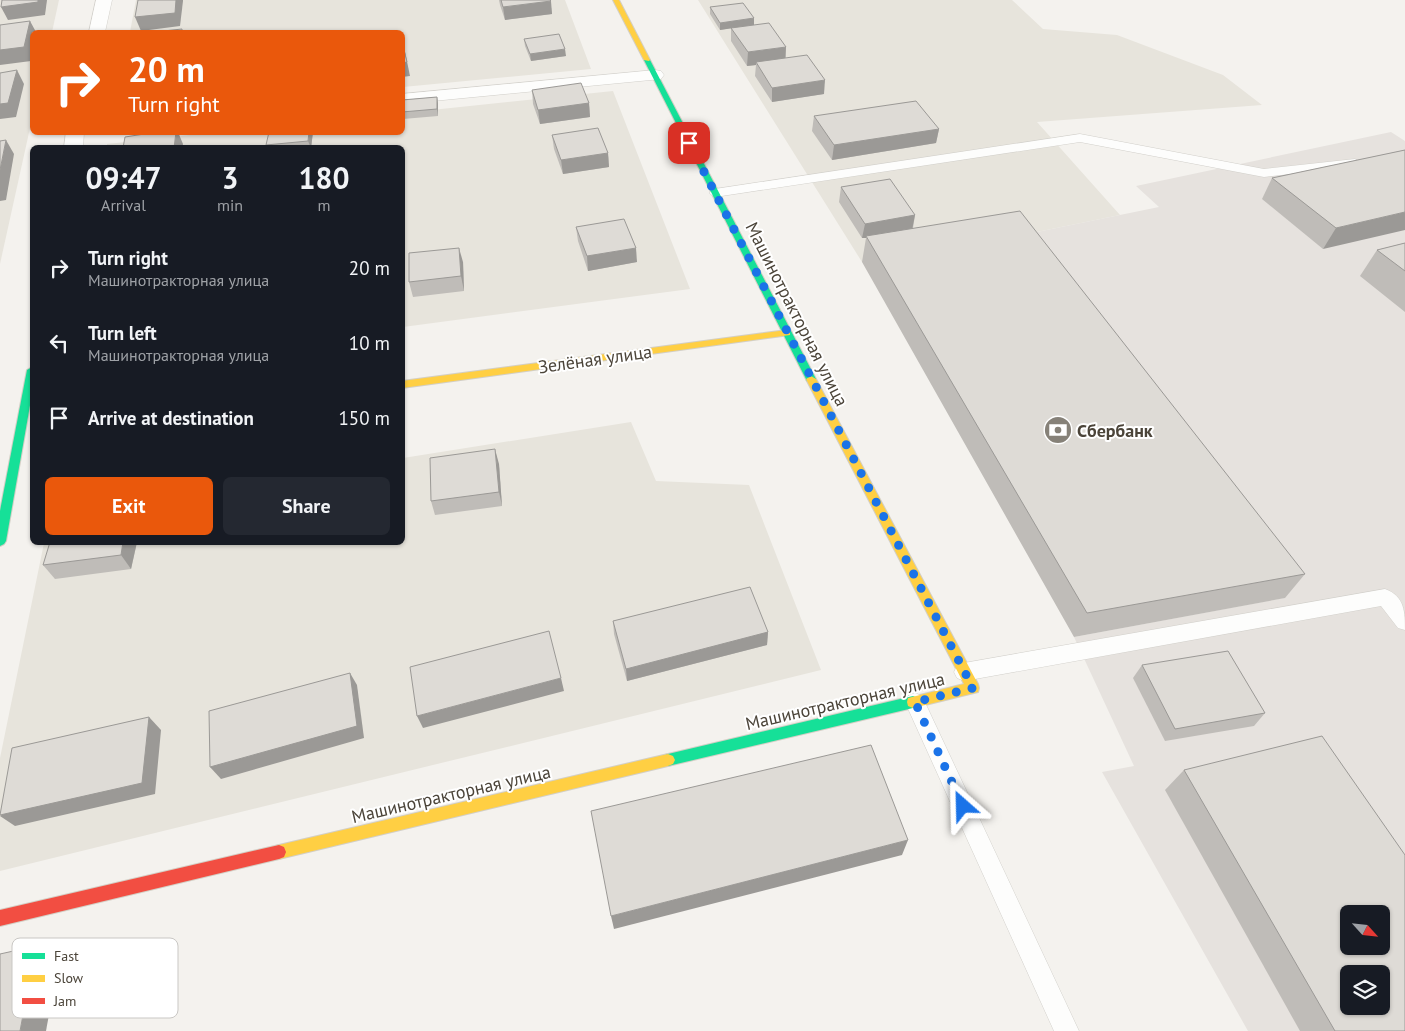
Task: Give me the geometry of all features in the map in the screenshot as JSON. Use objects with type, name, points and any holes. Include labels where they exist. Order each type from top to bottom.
[{"type":"street","points":[[97,30],[104,0]]},
{"type":"street","name":"Машинотракторная улица","points":[[0,918],[973,688],[787,333],[616,0]]},
{"type":"street","points":[[405,99],[655,75]]},
{"type":"street","name":"Зелёная улица","points":[[405,385],[787,333]]},
{"type":"street","points":[[0,541],[27,435],[30,396]]},
{"type":"lane","points":[[715,193],[1080,138],[1264,172],[1367,161]]},
{"type":"lane","points":[[964,672],[1386,596],[1405,622]]},
{"type":"lane","points":[[915,702],[1067,1031]]},
{"type":"shaded area","points":[[0,0],[59,0],[52,30],[30,30],[30,128],[0,264]]},
{"type":"shaded area","points":[[136,0],[565,0],[591,69],[405,87],[405,30],[130,30]]},
{"type":"shaded area","points":[[698,0],[1012,0],[1043,29],[1117,35],[1223,75],[1262,105],[1037,122],[1120,215],[1012,237],[862,262]]},
{"type":"shaded area","points":[[613,91],[690,289],[405,327],[405,145],[107,145],[190,135],[405,135],[405,113]]},
{"type":"shaded area","points":[[1391,132],[1405,141],[1405,1031],[1248,1031],[1102,772],[1134,766],[1074,637],[1284,598],[1012,237],[1159,207],[1136,186]]},
{"type":"shaded area","points":[[631,422],[656,481],[749,485],[821,670],[0,871],[0,758],[44,545],[405,545],[405,458]]},
{"type":"building","points":[[2,0],[38,0],[38,2],[1,7]]},
{"type":"building","points":[[138,0],[176,0],[175,13],[135,17]]},
{"type":"building","points":[[501,0],[550,0],[551,1],[503,7]]},
{"type":"building","points":[[743,3],[754,18],[720,23],[710,7]]},
{"type":"building","points":[[30,21],[24,47],[0,50],[0,25]]},
{"type":"building","points":[[769,23],[786,47],[748,52],[731,28]]},
{"type":"building","points":[[559,34],[565,49],[530,54],[524,39]]},
{"type":"building","points":[[807,55],[825,80],[772,88],[756,62]]},
{"type":"building","points":[[17,70],[8,103],[0,104],[0,73]]},
{"type":"building","points":[[581,83],[589,103],[538,110],[532,90]]},
{"type":"building","points":[[437,97],[437,109],[405,112],[405,100]]},
{"type":"building","points":[[916,101],[939,129],[834,145],[814,116]]},
{"type":"building","points":[[598,128],[608,153],[561,160],[552,135]]},
{"type":"building","points":[[176,135],[174,145],[124,145],[125,137]]},
{"type":"building","points":[[268,135],[309,135],[308,141],[266,145]]},
{"type":"building","points":[[6,140],[0,170],[0,141]]},
{"type":"building","points":[[1405,150],[1405,212],[1336,228],[1272,178]]},
{"type":"building","points":[[890,179],[915,215],[865,224],[841,187]]},
{"type":"building","name":"Сбербанк","points":[[1020,211],[1305,574],[1087,613],[866,236]]},
{"type":"building","points":[[624,219],[636,248],[587,256],[576,227]]},
{"type":"building","points":[[1405,243],[1405,271],[1377,250]]},
{"type":"building","points":[[459,248],[461,276],[409,282],[409,253]]},
{"type":"building","points":[[495,449],[499,492],[431,501],[430,458]]},
{"type":"building","points":[[49,545],[123,545],[121,555],[43,565]]},
{"type":"building","points":[[750,587],[768,632],[626,669],[613,621]]},
{"type":"building","points":[[549,631],[561,678],[417,716],[410,667]]},
{"type":"building","points":[[1228,651],[1265,713],[1175,729],[1142,665]]},
{"type":"building","points":[[350,673],[357,726],[210,767],[209,711]]},
{"type":"building","points":[[149,717],[142,783],[0,815],[12,748]]},
{"type":"building","points":[[1322,736],[1405,855],[1405,1031],[1335,1031],[1184,770]]},
{"type":"building","points":[[871,745],[908,840],[611,916],[591,811]]},
{"type":"building","points":[[12,951],[12,1018],[22,1018],[20,1031],[0,1031],[0,954]]},
{"type":"traffic: fast","points":[[647,60],[811,379]]},
{"type":"traffic: fast","points":[[0,541],[30,381]]},
{"type":"traffic: fast","points":[[668,760],[913,702]]},
{"type":"traffic: slow","points":[[616,0],[647,60]]},
{"type":"traffic: slow","points":[[405,385],[787,333]]},
{"type":"traffic: slow","points":[[811,379],[973,688],[913,702]]},
{"type":"traffic: slow","points":[[279,852],[668,760]]},
{"type":"traffic: jam","points":[[0,918],[279,852]]},
{"type":"place","name":"Сбербанк","points":[[1058,430]]},
{"type":"route","points":[[689,143],[973,688],[915,702],[963,806]]}]
